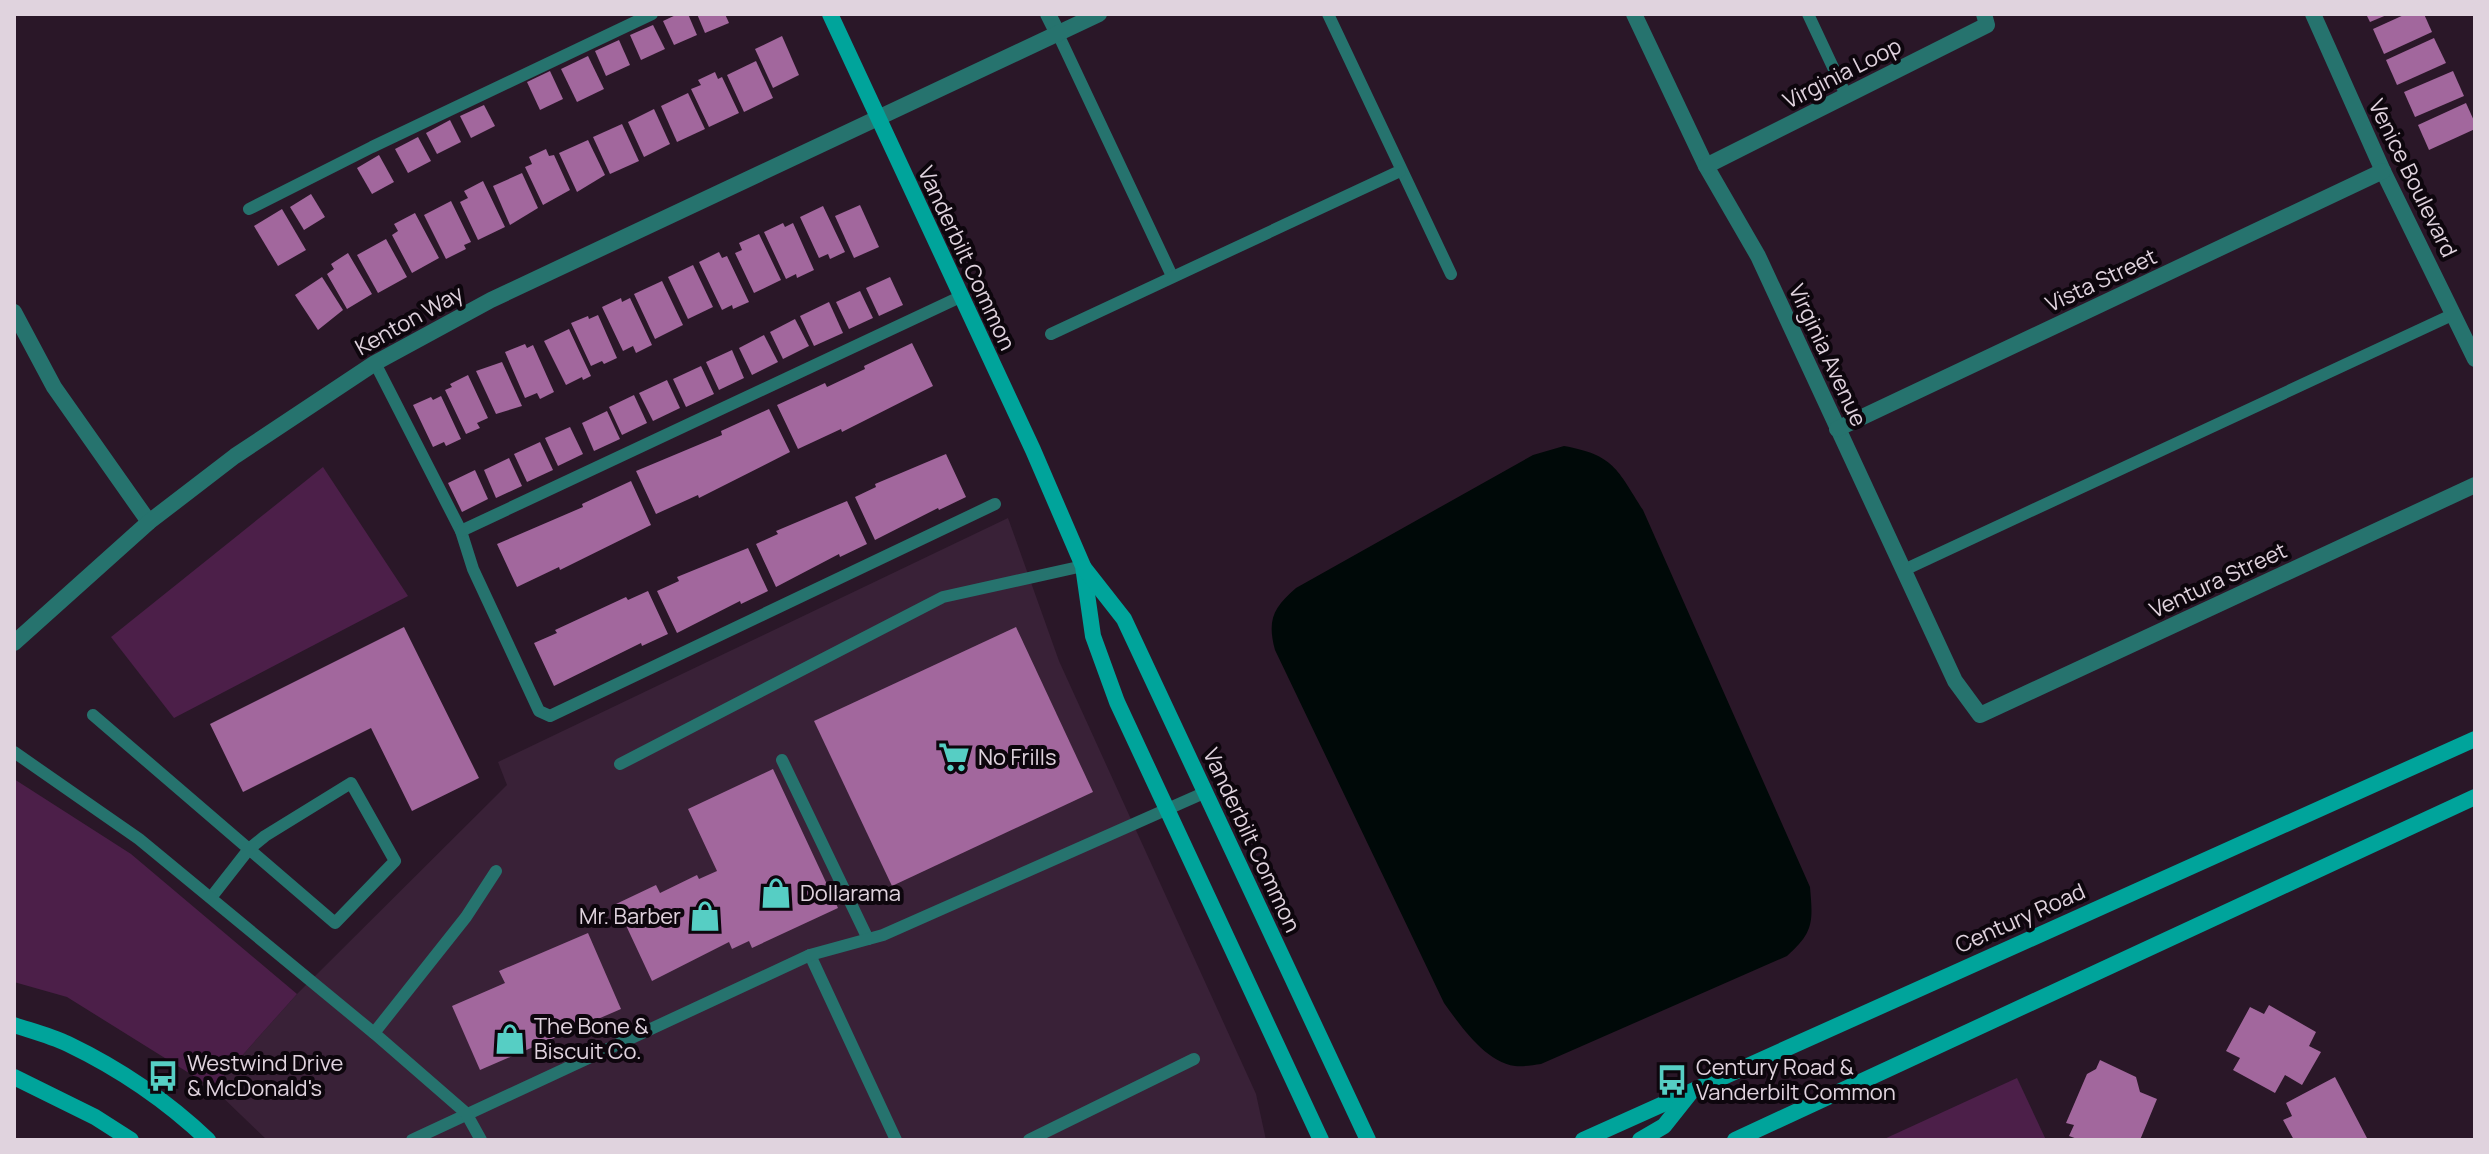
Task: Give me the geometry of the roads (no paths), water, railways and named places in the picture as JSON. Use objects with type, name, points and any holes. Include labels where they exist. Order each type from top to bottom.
[{"type":"street","name":"Vanderbilt Common","points":[[830,14],[1033,450],[1083,566],[1124,619],[1368,1140]]},
{"type":"street","points":[[1048,14],[1058,34]]},
{"type":"street","name":"Kenton Way","points":[[14,643],[149,522],[235,456],[375,363],[491,300],[1099,14]]},
{"type":"street","name":"Virginia Avenue","points":[[1634,14],[1706,166],[1758,256],[1955,681],[1980,715]]},
{"type":"street","name":"Virginia Loop","points":[[1706,166],[1987,25],[1984,14]]},
{"type":"street","name":"Venice Boulevard","points":[[2313,14],[2383,171],[2475,359]]},
{"type":"street","name":"Vista Street","points":[[1837,429],[2383,171]]},
{"type":"street","points":[[14,312],[54,387],[149,522]]},
{"type":"street","name":"Ventura Street","points":[[1980,715],[2475,485]]},
{"type":"street","name":"Vanderbilt Common","points":[[1083,566],[1093,636],[1117,702],[1321,1140]]},
{"type":"street","name":"Century Road","points":[[1583,1140],[2475,739]]},
{"type":"street","points":[[1735,1140],[2475,797]]},
{"type":"street","points":[[14,1025],[66,1043],[116,1072],[183,1117],[208,1140]]},
{"type":"street","points":[[14,1077],[95,1117],[131,1140]]},
{"type":"street","points":[[1640,1140],[1664,1126],[1695,1088]]},
{"type":"street","points":[[1309,1111],[1313,1140]]},
{"type":"street","points":[[1358,1118],[1380,1140]]},
{"type":"lane","points":[[249,209],[652,14]]},
{"type":"lane","points":[[1328,14],[1451,274]]},
{"type":"lane","points":[[1808,14],[1846,95]]},
{"type":"lane","points":[[1058,34],[1172,276]]},
{"type":"lane","points":[[1051,334],[1400,171]]},
{"type":"lane","points":[[461,531],[960,297]]},
{"type":"lane","points":[[1904,570],[2454,314]]},
{"type":"lane","points":[[375,363],[461,531],[473,569],[539,711],[550,716],[995,504]]},
{"type":"lane","points":[[620,764],[943,597],[1083,566]]},
{"type":"lane","points":[[93,715],[249,849],[335,923],[395,861],[351,783],[265,836],[249,849],[213,895]]},
{"type":"lane","points":[[14,752],[139,839],[374,1033],[466,1113],[481,1140]]},
{"type":"lane","points":[[782,760],[868,939]]},
{"type":"lane","points":[[412,1140],[810,955],[883,935],[1206,792]]},
{"type":"lane","points":[[374,1033],[466,917],[496,871]]},
{"type":"lane","points":[[810,955],[896,1140]]},
{"type":"lane","points":[[1029,1140],[1194,1059]]},
{"type":"place","name":"No Frills","points":[[954,757]]},
{"type":"place","name":"Dollarama","points":[[776,893]]},
{"type":"place","name":"Mr. Barber","points":[[705,916]]},
{"type":"place","name":"The Bone & Biscuit Co.","points":[[510,1039]]},
{"type":"place","name":"Westwind Drive & McDonald's","points":[[163,1076]]},
{"type":"place","name":"Century Road & Vanderbilt Common","points":[[1672,1080]]}]
